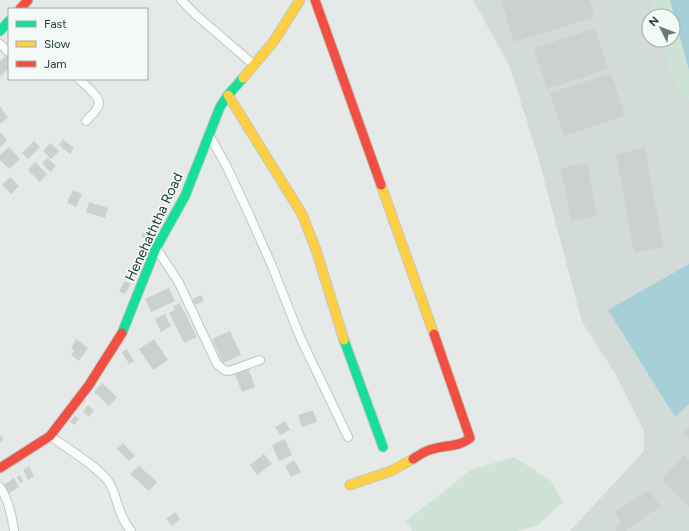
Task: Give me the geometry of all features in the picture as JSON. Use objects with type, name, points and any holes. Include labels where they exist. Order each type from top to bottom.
[{"type":"street","points":[[21,8],[28,0]]},
{"type":"street","points":[[181,0],[254,65]]},
{"type":"street","name":"Henehaththa Road","points":[[0,468],[50,436],[89,385],[123,331],[156,248],[185,196],[220,107],[228,95],[274,40],[300,0]]},
{"type":"street","points":[[315,0],[470,438],[468,441],[460,444],[426,450],[395,470],[350,485]]},
{"type":"street","points":[[0,31],[8,22]]},
{"type":"street","points":[[0,44],[8,51]]},
{"type":"street","points":[[80,80],[97,97],[99,102],[97,108],[86,121]]},
{"type":"street","points":[[228,95],[302,214],[310,230],[335,313],[383,447]]},
{"type":"street","points":[[209,135],[226,165],[248,212],[272,266],[300,337],[348,437]]},
{"type":"street","points":[[156,248],[178,281],[218,364],[224,370],[229,371],[260,360]]},
{"type":"street","points":[[50,436],[80,456],[100,473],[111,485],[118,510],[131,531]]},
{"type":"street","points":[[0,487],[5,495],[11,513],[14,531]]},
{"type":"shaded area","points":[[473,0],[689,0],[689,531],[570,531],[644,451],[644,431],[616,375],[582,322],[537,153],[509,65]]},
{"type":"green space","points":[[649,0],[670,0],[672,8],[651,8]]},
{"type":"green space","points":[[681,41],[689,70],[689,99],[680,94],[662,48],[681,48]]},
{"type":"green space","points":[[514,457],[550,480],[563,502],[537,526],[516,531],[412,531],[406,521],[471,470]]},
{"type":"water","points":[[670,0],[689,0],[689,70],[681,41],[681,8],[672,8]]},
{"type":"water","points":[[689,264],[689,404],[675,417],[608,310]]},
{"type":"building","points":[[501,0],[590,0],[595,17],[514,42]]},
{"type":"building","points":[[595,28],[608,69],[547,89],[534,48]]},
{"type":"building","points":[[6,55],[8,57],[8,68],[0,77],[0,61]]},
{"type":"building","points":[[611,73],[625,116],[564,136],[550,93]]},
{"type":"building","points":[[0,106],[8,118],[0,124]]},
{"type":"building","points":[[0,132],[7,140],[0,147]]},
{"type":"building","points":[[63,139],[74,148],[70,154],[59,145]]},
{"type":"building","points":[[34,141],[40,147],[28,159],[22,153]]},
{"type":"building","points":[[50,143],[59,151],[51,159],[43,151]]},
{"type":"building","points":[[9,147],[20,159],[9,169],[0,160],[0,155]]},
{"type":"building","points":[[645,148],[663,247],[634,253],[616,154]]},
{"type":"building","points":[[48,158],[56,166],[50,172],[42,163]]},
{"type":"building","points":[[35,162],[47,174],[40,182],[28,170]]},
{"type":"building","points":[[587,163],[597,216],[571,221],[561,168]]},
{"type":"building","points":[[10,177],[19,186],[11,194],[2,185]]},
{"type":"building","points":[[73,190],[82,194],[76,207],[67,203]]},
{"type":"building","points":[[89,202],[108,208],[105,218],[86,212]]},
{"type":"building","points":[[149,226],[153,229],[146,239],[141,236]]},
{"type":"building","points":[[125,281],[131,284],[125,294],[119,291]]},
{"type":"building","points":[[169,288],[175,301],[151,312],[145,299]]},
{"type":"building","points":[[202,295],[204,301],[195,305],[192,299]]},
{"type":"building","points":[[180,303],[197,337],[184,343],[169,313],[175,310],[173,306]]},
{"type":"building","points":[[165,314],[171,326],[161,332],[155,319]]},
{"type":"building","points":[[230,331],[241,355],[223,363],[212,339]]},
{"type":"building","points":[[76,339],[88,348],[79,361],[71,355],[74,350],[71,348]]},
{"type":"building","points":[[154,339],[168,360],[153,370],[139,349]]},
{"type":"building","points":[[127,349],[134,361],[129,364],[122,352]]},
{"type":"building","points":[[248,367],[255,387],[242,392],[234,372]]},
{"type":"building","points":[[102,383],[117,397],[109,406],[94,392]]},
{"type":"building","points":[[88,405],[94,410],[89,417],[83,412]]},
{"type":"building","points":[[313,410],[317,422],[302,427],[298,415]]},
{"type":"building","points":[[75,415],[79,419],[74,425],[70,422]]},
{"type":"building","points":[[285,421],[290,430],[280,435],[275,427]]},
{"type":"building","points":[[689,427],[689,440],[683,432]]},
{"type":"building","points":[[0,435],[4,439],[0,443]]},
{"type":"building","points":[[285,439],[292,455],[279,461],[272,445]]},
{"type":"building","points":[[123,443],[135,456],[129,461],[117,449]]},
{"type":"building","points":[[264,454],[272,464],[257,475],[250,465]]},
{"type":"building","points":[[684,454],[689,460],[689,507],[662,479]]},
{"type":"building","points":[[294,460],[301,472],[291,477],[285,466]]},
{"type":"building","points":[[29,466],[34,476],[28,480],[23,470]]},
{"type":"building","points":[[139,466],[157,482],[149,491],[130,474]]},
{"type":"building","points":[[20,475],[23,482],[20,483],[17,477]]},
{"type":"building","points":[[14,478],[19,487],[8,494],[3,485]]},
{"type":"building","points":[[649,490],[661,507],[647,515],[626,531],[617,531],[614,528],[621,523],[615,512]]},
{"type":"building","points":[[175,512],[180,519],[172,526],[166,519]]},
{"type":"traffic: fast","points":[[0,31],[8,22]]},
{"type":"traffic: fast","points":[[122,333],[156,248],[185,196],[220,107],[243,78]]},
{"type":"traffic: fast","points":[[344,340],[383,447]]},
{"type":"traffic: slow","points":[[243,78],[274,41],[300,0]]},
{"type":"traffic: slow","points":[[228,95],[302,214],[316,250],[344,340]]},
{"type":"traffic: slow","points":[[381,185],[434,334]]},
{"type":"traffic: slow","points":[[350,485],[391,471],[413,459]]},
{"type":"traffic: jam","points":[[21,8],[28,0]]},
{"type":"traffic: jam","points":[[315,0],[381,185]]},
{"type":"traffic: jam","points":[[0,468],[50,436],[89,385],[122,333]]},
{"type":"traffic: jam","points":[[413,459],[428,450],[462,443],[470,438],[434,334]]}]
